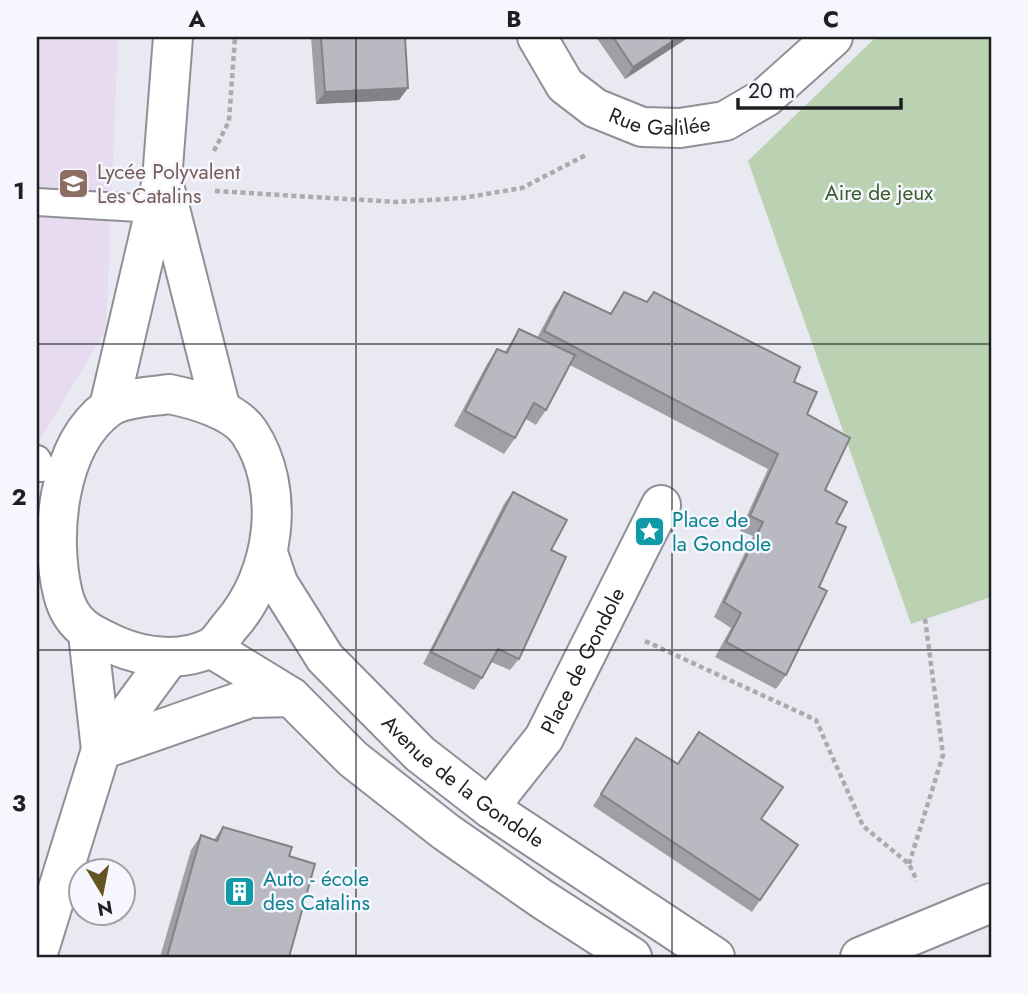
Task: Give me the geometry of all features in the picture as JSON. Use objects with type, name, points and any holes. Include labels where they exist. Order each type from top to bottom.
[{"type":"street","points":[[109,407],[159,194],[173,37]]},
{"type":"street","name":"Rue Galilée","points":[[537,37],[565,85],[595,108],[642,127],[680,128],[725,121],[766,97],[833,37]]},
{"type":"street","points":[[159,194],[221,410]]},
{"type":"street","points":[[169,394],[197,400],[221,410],[248,430],[266,467],[272,506],[268,553],[259,578],[239,616],[211,648],[169,658],[129,651],[88,634],[72,618],[63,597],[48,575],[56,555],[62,487],[47,462],[90,427],[109,407],[138,398],[169,394]]},
{"type":"street","name":"Place de Gondole","points":[[491,809],[544,738],[661,505]]},
{"type":"street","name":"Avenue de la Gondole","points":[[268,553],[278,583],[325,658],[420,754],[491,809],[715,957]]},
{"type":"street","points":[[88,634],[101,750]]},
{"type":"street","points":[[211,648],[291,697],[353,759],[446,832],[632,957]]},
{"type":"street","points":[[37,956],[101,750],[169,658]]},
{"type":"street","points":[[101,750],[250,698],[291,697]]},
{"type":"street","points":[[860,957],[930,940],[991,903]]},
{"type":"lane","points":[[37,201],[159,194]]},
{"type":"path","points":[[210,158],[229,121],[235,37]]},
{"type":"path","points":[[211,183],[212,191],[397,202],[463,198],[522,188],[642,127]]},
{"type":"path","points":[[925,619],[943,755],[909,864],[930,940]]},
{"type":"path","points":[[603,622],[816,720],[863,826],[909,864]]},
{"type":"shaded area","name":"Lycée Polyvalent Les Catalins","points":[[37,37],[118,37],[106,330],[37,442]]},
{"type":"green space","name":"Aire de jeux","points":[[876,37],[991,37],[991,597],[911,624],[748,161]]},
{"type":"building","points":[[321,37],[405,37],[408,88],[325,92]]},
{"type":"building","points":[[613,37],[679,37],[633,67]]},
{"type":"building","points":[[564,292],[611,314],[624,292],[647,302],[654,292],[800,367],[794,382],[817,392],[807,414],[850,438],[825,490],[847,502],[836,523],[846,527],[819,587],[827,591],[786,675],[726,642],[741,613],[724,602],[763,522],[750,516],[778,454],[544,331]]},
{"type":"building","points":[[519,329],[575,355],[546,410],[534,403],[515,438],[465,411],[497,349],[507,353]]},
{"type":"building","points":[[513,492],[567,520],[551,550],[566,557],[519,659],[498,649],[482,678],[431,652]]},
{"type":"building","points":[[699,732],[783,787],[761,819],[798,845],[760,900],[601,794],[636,738],[678,764]]},
{"type":"building","name":"Auto - école des Catalins","points":[[223,827],[292,847],[289,856],[315,864],[289,957],[167,957],[201,835],[217,841]]},
{"type":"place","name":"Lycée Polyvalent Les Catalins","points":[[74,184]]},
{"type":"place","name":"Place de la Gondole","points":[[649,532]]},
{"type":"place","name":"Auto - école des Catalins","points":[[240,891]]}]
